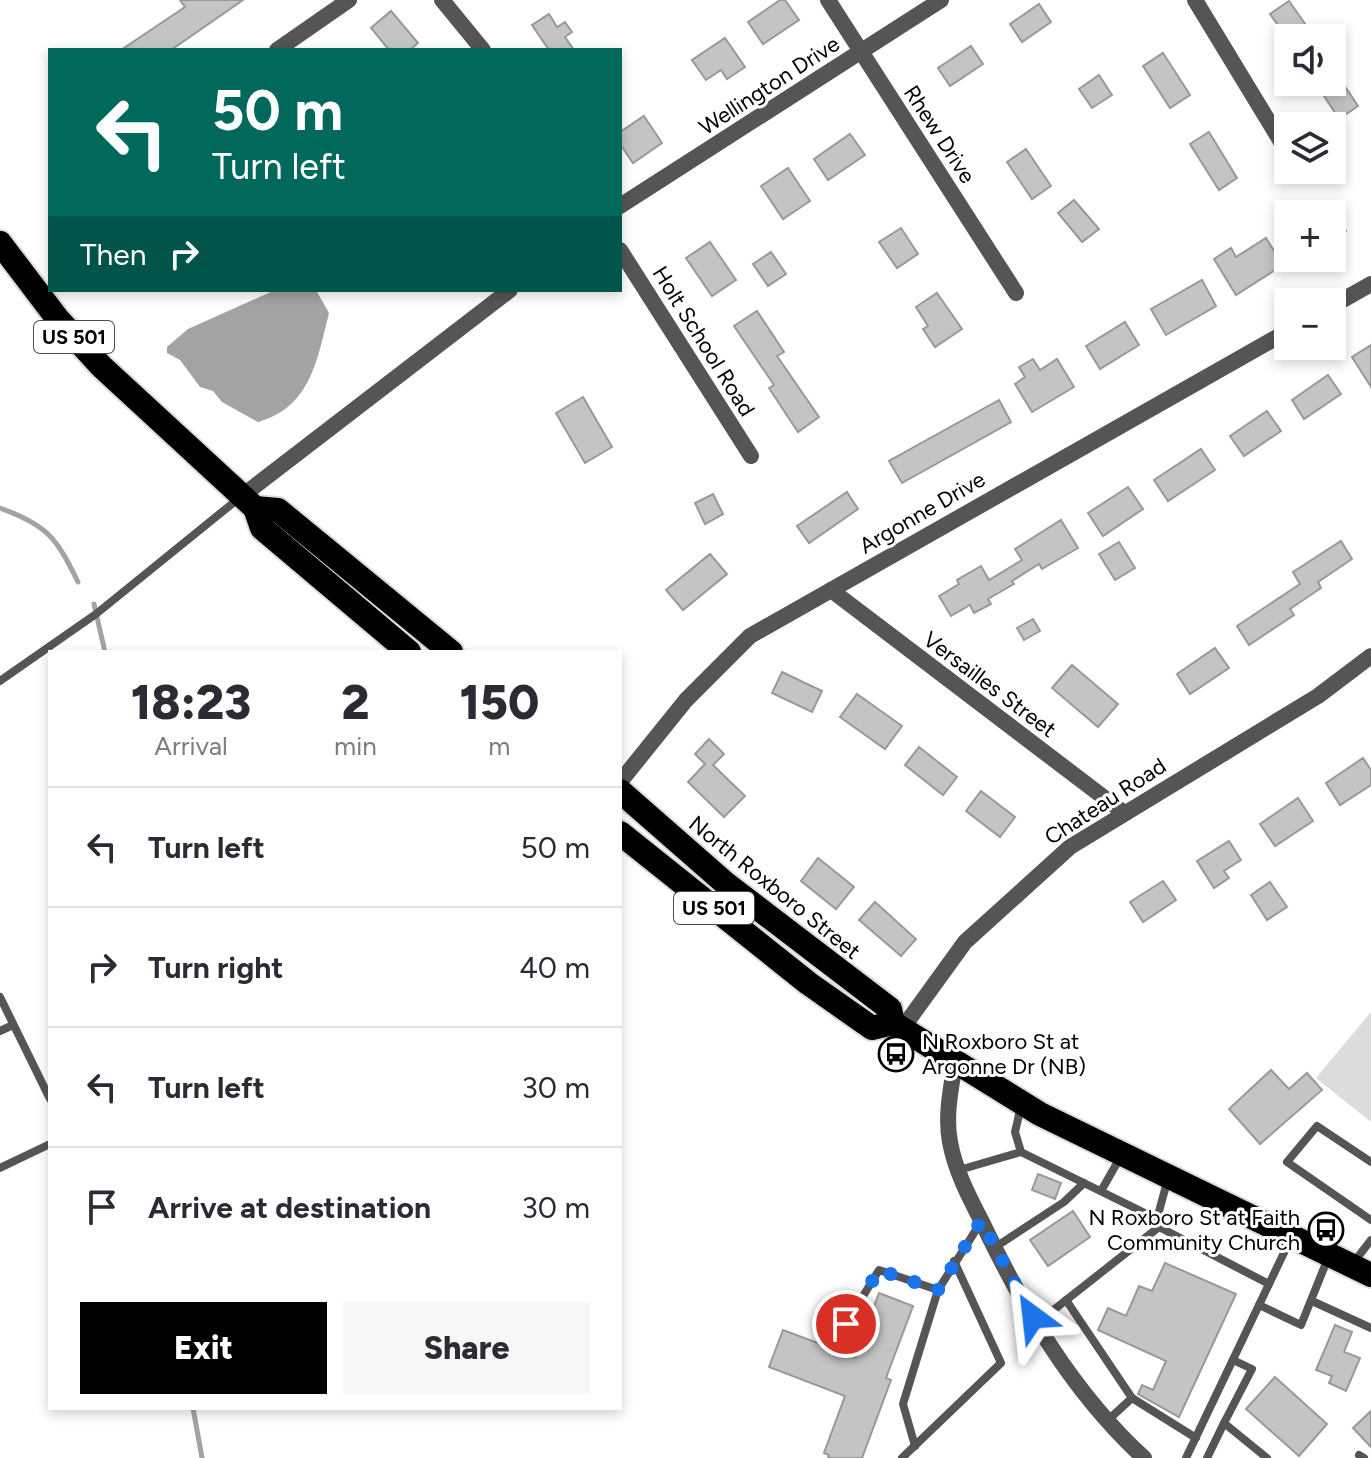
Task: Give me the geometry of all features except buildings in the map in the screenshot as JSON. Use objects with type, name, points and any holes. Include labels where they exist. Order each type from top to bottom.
[{"type":"highway","name":"US 501","points":[[2,251],[101,366],[248,502],[262,528],[407,650]]},
{"type":"highway","name":"US 501","points":[[248,502],[278,510],[449,650]]},
{"type":"highway","name":"North Roxboro Street","points":[[622,793],[725,883],[890,1009],[898,1026],[1022,1103],[1121,1155],[1350,1266]]},
{"type":"highway","points":[[622,818],[695,874],[725,883]]},
{"type":"highway","name":"North Roxboro Street","points":[[622,835],[808,983],[859,1019],[872,1028],[898,1026]]},
{"type":"street","points":[[280,48],[349,0]]},
{"type":"street","points":[[442,0],[481,48]]},
{"type":"street","name":"Rhew Drive","points":[[828,0],[1016,293]]},
{"type":"street","name":"Wellington Drive","points":[[622,205],[941,0]]},
{"type":"street","points":[[1195,0],[1274,130]]},
{"type":"street","name":"Holt School Road","points":[[622,253],[751,456]]},
{"type":"street","points":[[1346,298],[1371,284]]},
{"type":"street","points":[[248,502],[508,292]]},
{"type":"street","name":"Argonne Drive","points":[[622,780],[686,700],[728,654],[762,628],[1274,339]]},
{"type":"street","name":"Versailles Street","points":[[831,590],[1123,812]]},
{"type":"street","name":"Chateau Road","points":[[898,1026],[965,942],[1070,847],[1318,696],[1371,656]]},
{"type":"street","points":[[955,1063],[948,1123],[959,1170],[981,1221],[1070,1376],[1107,1421],[1144,1458]]},
{"type":"lane","points":[[0,681],[248,502]]},
{"type":"lane","points":[[0,997],[48,1095]]},
{"type":"lane","points":[[0,1031],[13,1025]]},
{"type":"lane","points":[[1021,1152],[1015,1132],[1022,1103]]},
{"type":"lane","points":[[1371,1162],[1317,1126],[1287,1162],[1371,1220]]},
{"type":"lane","points":[[0,1168],[48,1145]]},
{"type":"lane","points":[[959,1170],[1021,1152],[1101,1191],[1269,1284]]},
{"type":"lane","points":[[1101,1191],[1121,1155]]},
{"type":"lane","points":[[1037,1323],[1158,1223],[1168,1178]]},
{"type":"lane","points":[[994,1248],[1064,1202],[1084,1183]]},
{"type":"lane","points":[[915,1446],[903,1404],[938,1290],[981,1221]]},
{"type":"lane","points":[[1186,1458],[1291,1238]]},
{"type":"lane","points":[[1259,1305],[1301,1325],[1312,1301],[1350,1266],[1371,1240]]},
{"type":"lane","points":[[902,1458],[1001,1363],[954,1261]]},
{"type":"lane","points":[[846,1324],[879,1270],[938,1290]]},
{"type":"lane","points":[[1066,1300],[1132,1398],[1196,1438]]},
{"type":"lane","points":[[1312,1301],[1371,1328]]},
{"type":"lane","points":[[1207,1458],[1252,1369],[1233,1360]]},
{"type":"lane","points":[[1107,1421],[1132,1398]]},
{"type":"lane","points":[[1224,1423],[1267,1458]]},
{"type":"shaded area","points":[[271,292],[317,292],[329,313],[315,364],[301,393],[276,415],[258,422],[222,402],[213,391],[200,387],[180,360],[167,353],[167,347],[188,329]]},
{"type":"shaded area","points":[[1371,1012],[1371,1122],[1316,1078]]},
{"type":"waterway","points":[[0,508],[29,520],[48,534],[78,582]]},
{"type":"waterway","points":[[94,604],[105,650]]},
{"type":"waterway","points":[[193,1410],[202,1458]]},
{"type":"place","name":"N Roxboro St at Argonne Dr (NB)","points":[[896,1054]]},
{"type":"place","name":"N Roxboro St at Faith Community Church","points":[[1326,1230]]},
{"type":"route","points":[[846,1324],[879,1270],[938,1290],[981,1221],[1033,1317]]}]
